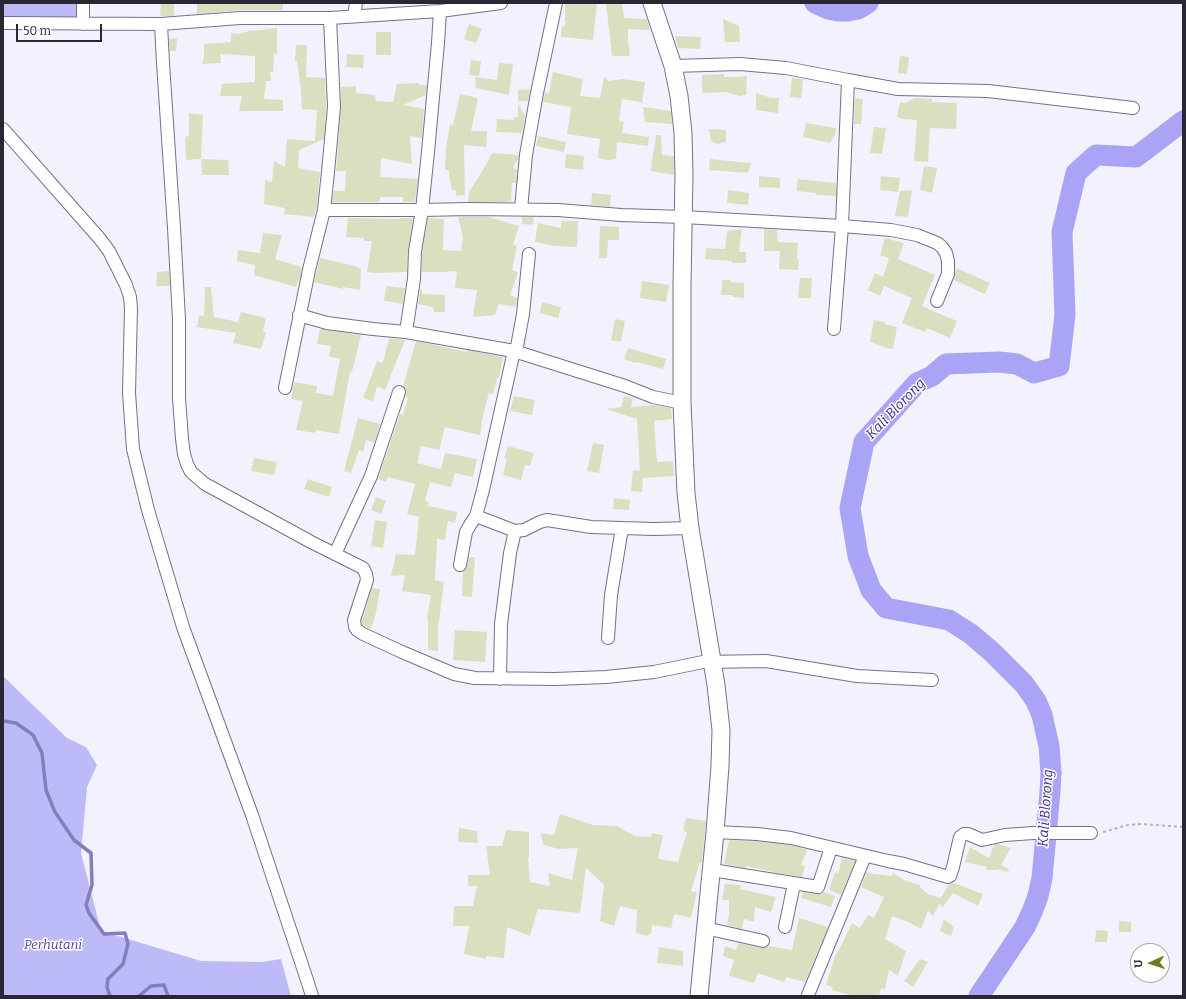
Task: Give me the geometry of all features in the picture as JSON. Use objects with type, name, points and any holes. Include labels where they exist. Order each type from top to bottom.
[{"type":"street","points":[[83,3],[83,24]]},
{"type":"street","points":[[354,16],[356,3]]},
{"type":"street","points":[[3,23],[161,24],[240,18],[330,18],[440,11],[501,3]]},
{"type":"street","points":[[521,209],[526,155],[537,93],[556,3]]},
{"type":"street","points":[[652,3],[673,66],[679,96],[683,133],[684,217],[682,285],[682,404],[684,457],[690,528],[716,685],[721,730],[716,832],[699,996]]},
{"type":"street","points":[[406,332],[415,275],[414,255],[422,210],[440,11]]},
{"type":"street","points":[[285,388],[299,315],[324,210],[334,107],[330,18]]},
{"type":"street","points":[[161,24],[178,296],[179,398],[182,439],[187,464],[191,472],[205,484],[363,568],[366,574],[366,580],[354,620],[357,630],[402,652],[454,674],[475,678],[555,679],[613,676],[654,672],[692,663],[712,661],[766,661],[857,676],[932,680]]},
{"type":"street","points":[[673,66],[755,65],[786,68],[883,87],[908,90],[988,91],[1133,108]]},
{"type":"street","points":[[834,329],[842,226],[848,80]]},
{"type":"street","points":[[3,129],[100,239],[109,251],[126,285],[130,297],[131,308],[129,393],[133,449],[148,510],[183,627],[252,815],[312,996]]},
{"type":"street","points":[[324,210],[558,210],[621,215],[684,217],[891,230],[917,235],[936,243],[942,247],[946,253],[948,261],[948,274],[937,301]]},
{"type":"street","points":[[460,565],[466,532],[476,516],[515,352],[523,314],[529,254]]},
{"type":"street","points":[[299,315],[327,323],[406,332],[515,352],[625,386],[653,397],[682,404]]},
{"type":"street","points":[[335,554],[371,476],[399,392]]},
{"type":"street","points":[[476,516],[515,531],[524,530],[540,522],[548,520],[591,527],[654,529],[690,528]]},
{"type":"street","points":[[608,638],[611,595],[622,528]]},
{"type":"street","points":[[500,679],[501,624],[508,569],[515,531]]},
{"type":"street","points":[[716,832],[775,836],[904,864],[948,877],[950,876],[953,867],[957,845],[961,835],[966,834],[982,840],[1005,835],[1092,832]]},
{"type":"street","points":[[712,870],[818,887],[831,848]]},
{"type":"street","points":[[808,995],[865,856]]},
{"type":"street","points":[[785,927],[794,884]]},
{"type":"street","points":[[705,928],[762,941]]},
{"type":"path","points":[[1092,832],[1106,832],[1121,826],[1142,824],[1183,827]]},
{"type":"green space","points":[[3,3],[76,3],[77,19],[3,18]]},
{"type":"green space","name":"Perhutani","points":[[3,676],[67,738],[86,747],[97,765],[87,787],[81,853],[101,931],[201,961],[262,962],[281,959],[291,996],[3,996]]},
{"type":"building","points":[[161,3],[174,3],[174,16],[160,16]]},
{"type":"building","points":[[197,3],[283,3],[283,10],[240,10],[197,14]]},
{"type":"building","points":[[606,3],[622,3],[624,18],[647,19],[650,30],[628,29],[628,44],[630,50],[629,56],[612,56]]},
{"type":"building","points":[[565,4],[597,4],[593,40],[561,37],[562,26],[565,26]]},
{"type":"building","points":[[723,19],[739,26],[740,42],[725,42]]},
{"type":"building","points":[[469,24],[482,29],[476,43],[464,39]]},
{"type":"building","points":[[277,28],[277,54],[274,54],[273,72],[270,72],[271,81],[266,81],[264,99],[283,100],[283,111],[239,111],[242,96],[220,96],[222,84],[255,82],[255,56],[220,54],[221,63],[202,64],[204,44],[231,42],[231,33],[239,34],[252,30]]},
{"type":"building","points":[[376,32],[391,32],[391,55],[376,55]]},
{"type":"building","points":[[675,36],[701,37],[700,49],[678,48]]},
{"type":"building","points":[[177,38],[176,51],[170,51],[169,39]]},
{"type":"building","points":[[296,45],[307,45],[306,77],[325,78],[326,107],[324,139],[299,150],[298,168],[320,172],[317,204],[314,217],[284,214],[285,208],[264,204],[265,180],[272,182],[274,161],[285,167],[287,139],[315,141],[317,110],[302,109],[297,61],[295,61]]},
{"type":"building","points":[[347,54],[364,55],[363,68],[346,67]]},
{"type":"building","points":[[900,56],[909,57],[907,74],[898,73]]},
{"type":"building","points":[[471,60],[481,61],[479,76],[469,75]]},
{"type":"building","points":[[499,63],[513,64],[509,95],[476,88],[475,77],[497,80]]},
{"type":"building","points":[[553,72],[583,79],[580,96],[600,98],[604,77],[609,81],[622,79],[645,82],[642,103],[622,99],[619,121],[624,122],[622,133],[649,137],[648,146],[617,142],[616,159],[608,160],[598,158],[600,139],[567,134],[571,107],[543,102],[545,92],[549,93]]},
{"type":"building","points":[[724,74],[724,77],[747,76],[746,95],[740,96],[726,92],[702,93],[702,75]]},
{"type":"building","points":[[792,78],[803,79],[801,98],[790,97]]},
{"type":"building","points":[[419,83],[419,85],[427,85],[426,95],[403,105],[424,109],[422,138],[410,136],[412,164],[381,158],[380,177],[418,179],[415,202],[403,202],[403,197],[380,197],[379,202],[332,202],[334,191],[345,191],[346,171],[336,171],[341,108],[341,87],[356,86],[356,93],[375,95],[376,101],[393,102],[397,84]]},
{"type":"building","points":[[530,89],[528,101],[518,101],[518,90]]},
{"type":"building","points":[[756,93],[771,98],[779,98],[778,113],[756,110]]},
{"type":"building","points":[[460,94],[478,98],[471,131],[487,131],[486,147],[464,145],[465,195],[456,196],[456,190],[452,190],[449,170],[445,170],[446,148],[450,124],[453,125]]},
{"type":"building","points":[[855,98],[863,99],[861,124],[854,124]]},
{"type":"building","points":[[916,98],[932,99],[932,102],[957,103],[956,129],[930,128],[928,162],[914,161],[917,120],[897,117],[900,102],[905,103]]},
{"type":"building","points":[[518,103],[525,116],[522,133],[496,132],[497,119],[514,120],[513,117],[518,117]]},
{"type":"building","points":[[643,107],[671,111],[672,124],[645,122]]},
{"type":"building","points":[[189,113],[203,115],[201,159],[186,160],[185,137],[189,136]]},
{"type":"building","points":[[806,123],[836,128],[835,135],[830,143],[803,137]]},
{"type":"building","points":[[874,127],[886,128],[882,154],[870,153]]},
{"type":"building","points":[[709,129],[726,130],[726,142],[718,144],[711,141]]},
{"type":"building","points":[[656,135],[661,135],[662,155],[674,156],[674,175],[651,171]]},
{"type":"building","points":[[538,136],[566,142],[564,152],[536,146]]},
{"type":"building","points":[[492,153],[518,155],[518,159],[513,167],[517,170],[516,183],[512,183],[511,201],[468,202],[469,192]]},
{"type":"building","points":[[566,154],[584,156],[583,170],[565,168]]},
{"type":"building","points":[[201,159],[228,160],[229,175],[202,175]]},
{"type":"building","points":[[710,159],[751,163],[748,173],[709,170]]},
{"type":"building","points":[[924,166],[937,168],[932,193],[920,190]]},
{"type":"building","points":[[759,176],[780,178],[780,188],[759,187]]},
{"type":"building","points":[[881,176],[900,178],[898,192],[880,190]]},
{"type":"building","points":[[798,179],[836,183],[836,196],[816,195],[816,193],[796,191]]},
{"type":"building","points":[[728,190],[749,193],[748,205],[727,203]]},
{"type":"building","points":[[912,190],[908,217],[895,216],[900,191]]},
{"type":"building","points":[[592,193],[611,195],[610,207],[591,205]]},
{"type":"building","points":[[458,217],[489,217],[519,226],[513,245],[517,245],[512,270],[518,272],[510,295],[517,298],[516,307],[499,304],[495,315],[473,317],[477,290],[455,288],[457,271],[422,272],[422,252],[428,218],[444,219],[443,250],[461,251],[463,237]]},
{"type":"building","points":[[522,217],[534,217],[533,225],[522,224]]},
{"type":"building","points":[[348,218],[413,218],[408,250],[407,272],[367,272],[372,241],[364,241],[364,238],[346,237]]},
{"type":"building","points":[[561,221],[578,221],[577,247],[555,246],[535,242],[538,223],[561,228]]},
{"type":"building","points":[[600,226],[619,227],[619,240],[608,240],[607,258],[599,258]]},
{"type":"building","points":[[742,229],[739,252],[746,252],[746,263],[732,263],[732,261],[705,259],[706,248],[725,249],[727,231]]},
{"type":"building","points":[[764,229],[777,230],[778,242],[798,243],[798,270],[779,269],[780,251],[764,251]]},
{"type":"building","points":[[263,233],[282,235],[275,259],[302,267],[300,279],[296,287],[254,275],[255,265],[237,261],[238,250],[260,253]]},
{"type":"building","points":[[885,238],[904,243],[898,259],[935,275],[922,306],[957,321],[950,338],[927,328],[925,332],[902,323],[912,298],[884,286],[880,296],[868,290],[875,273],[883,277],[889,258],[880,255]]},
{"type":"building","points":[[320,258],[355,266],[361,269],[360,290],[343,287],[343,289],[314,282]]},
{"type":"building","points":[[956,268],[990,283],[985,294],[954,280]]},
{"type":"building","points":[[169,271],[170,286],[156,286],[157,272]]},
{"type":"building","points":[[800,278],[812,278],[811,298],[798,298]]},
{"type":"building","points":[[722,280],[731,280],[731,282],[744,283],[744,298],[733,297],[733,295],[721,295]]},
{"type":"building","points":[[642,281],[669,285],[666,302],[640,298]]},
{"type":"building","points":[[386,286],[405,288],[403,304],[384,301]]},
{"type":"building","points":[[205,287],[211,287],[214,317],[238,322],[241,312],[266,318],[263,332],[266,333],[261,349],[233,343],[236,333],[197,327],[199,315],[204,316]]},
{"type":"building","points":[[420,289],[422,289],[422,294],[445,295],[445,312],[434,312],[433,307],[418,304]]},
{"type":"building","points":[[542,302],[561,307],[558,318],[540,313]]},
{"type":"building","points":[[615,319],[625,321],[621,342],[611,340]]},
{"type":"building","points":[[874,320],[885,322],[884,324],[897,327],[893,349],[870,342]]},
{"type":"building","points":[[320,329],[361,335],[352,372],[350,371],[339,434],[316,430],[315,433],[296,430],[303,401],[291,399],[294,382],[317,386],[316,393],[333,396],[340,359],[329,356],[331,346],[317,344]]},
{"type":"building","points":[[389,338],[405,340],[385,390],[377,386],[373,401],[363,398],[377,361],[383,363]]},
{"type":"building","points":[[416,341],[467,352],[467,350],[503,357],[499,378],[497,378],[493,394],[489,393],[481,424],[480,435],[445,427],[439,450],[421,446],[417,463],[441,469],[445,453],[477,459],[473,477],[455,473],[451,487],[430,482],[425,501],[429,502],[428,506],[457,512],[455,523],[448,521],[445,540],[437,539],[435,580],[444,582],[438,629],[438,651],[428,650],[427,618],[431,595],[402,591],[405,575],[391,576],[396,554],[415,555],[419,517],[407,514],[415,484],[388,477],[386,482],[378,479],[400,414],[403,415],[408,398],[405,397],[406,391],[403,386]]},
{"type":"building","points":[[628,348],[666,359],[663,369],[624,359]]},
{"type":"building","points":[[514,396],[535,400],[532,415],[510,411]]},
{"type":"building","points":[[624,396],[633,398],[631,407],[654,405],[671,408],[672,419],[654,421],[657,462],[673,461],[674,476],[643,478],[642,492],[631,491],[633,470],[640,471],[637,419],[606,409],[621,407]]},
{"type":"building","points":[[358,418],[380,424],[374,443],[366,440],[363,452],[359,450],[351,473],[344,471]]},
{"type":"building","points":[[593,443],[604,445],[599,473],[587,471]]},
{"type":"building","points":[[508,446],[534,453],[530,466],[525,465],[521,480],[503,475],[507,459],[504,458]]},
{"type":"building","points":[[254,458],[277,462],[274,475],[251,471]]},
{"type":"building","points":[[308,479],[332,487],[329,497],[304,489]]},
{"type":"building","points":[[376,497],[386,501],[381,514],[371,510]]},
{"type":"building","points":[[614,498],[630,500],[629,510],[613,509]]},
{"type":"building","points":[[375,520],[387,522],[383,548],[371,546]]},
{"type":"building","points":[[469,557],[475,557],[472,597],[462,596],[463,572],[467,567]]},
{"type":"building","points":[[372,588],[380,589],[376,613],[371,629],[362,625],[362,622]]},
{"type":"building","points":[[455,630],[487,632],[485,662],[453,660]]},
{"type":"building","points":[[560,814],[593,825],[617,826],[635,836],[651,837],[652,833],[663,835],[658,859],[678,862],[687,832],[683,831],[686,818],[706,821],[702,862],[700,862],[691,891],[697,892],[691,918],[675,914],[671,928],[652,925],[651,934],[648,936],[636,933],[637,910],[620,906],[614,926],[600,921],[604,885],[586,868],[580,913],[538,909],[530,936],[507,927],[504,958],[486,956],[486,959],[464,954],[469,926],[453,926],[454,906],[473,906],[477,886],[468,886],[468,875],[490,875],[486,846],[502,846],[506,830],[529,832],[528,858],[530,882],[550,886],[548,873],[572,880],[578,848],[559,849],[543,845],[541,833],[554,835]]},
{"type":"building","points":[[459,828],[477,831],[478,843],[458,842]]},
{"type":"building","points":[[729,840],[756,841],[790,845],[807,850],[801,865],[805,866],[802,877],[746,866],[746,868],[724,864]]},
{"type":"building","points":[[998,844],[1011,848],[1001,865],[1009,869],[1008,872],[997,869],[986,870],[987,867],[965,862],[970,847],[989,858],[994,845]]},
{"type":"building","points":[[842,858],[855,861],[841,895],[829,890],[835,872],[838,874]]},
{"type":"building","points":[[866,873],[892,876],[893,873],[906,881],[920,885],[920,887],[928,894],[941,898],[949,884],[954,883],[983,894],[978,906],[953,893],[943,907],[939,904],[933,916],[928,911],[921,929],[892,916],[885,939],[906,951],[898,976],[889,970],[885,989],[881,988],[879,996],[853,996],[832,990],[833,988],[826,985],[835,956],[852,923],[860,928],[868,915],[874,918],[884,897],[861,887]]},
{"type":"building","points":[[725,884],[741,885],[740,889],[776,897],[771,912],[755,907],[754,922],[744,919],[742,929],[727,925],[729,900],[722,900]]},
{"type":"building","points":[[803,892],[817,894],[824,892],[835,896],[831,907],[801,898]]},
{"type":"building","points":[[799,918],[828,927],[805,982],[786,977],[784,982],[758,973],[754,983],[729,976],[734,960],[723,956],[725,946],[736,950],[739,943],[761,948],[766,948],[769,946],[792,950]]},
{"type":"building","points":[[944,919],[954,927],[951,936],[940,931]]},
{"type":"building","points":[[1119,921],[1131,922],[1131,932],[1119,932]]},
{"type":"building","points":[[1096,930],[1108,931],[1107,942],[1095,942]]},
{"type":"building","points":[[659,947],[683,951],[683,966],[657,963]]},
{"type":"building","points":[[920,959],[928,962],[913,987],[904,981]]},
{"type":"waterway","name":"Kali Blorong","points":[[815,3],[828,9],[838,11],[858,9],[868,3]]},
{"type":"waterway","name":"Kali Blorong","points":[[979,996],[1025,927],[1038,896],[1042,878],[1050,792],[1051,773],[1049,746],[1042,715],[1036,701],[1024,684],[992,652],[971,634],[949,620],[886,608],[871,590],[858,556],[850,508],[864,442],[917,383],[932,376],[946,364],[999,362],[1017,364],[1034,373],[1059,366],[1065,315],[1062,232],[1076,173],[1096,155],[1136,157],[1183,121]]},
{"type":"waterway","points":[[3,721],[16,723],[33,735],[42,753],[46,790],[55,812],[74,840],[91,853],[92,885],[86,905],[89,913],[104,934],[125,933],[128,944],[123,964],[108,979],[107,987],[110,996]]},
{"type":"waterway","points":[[139,996],[151,986],[164,985],[168,996]]}]
